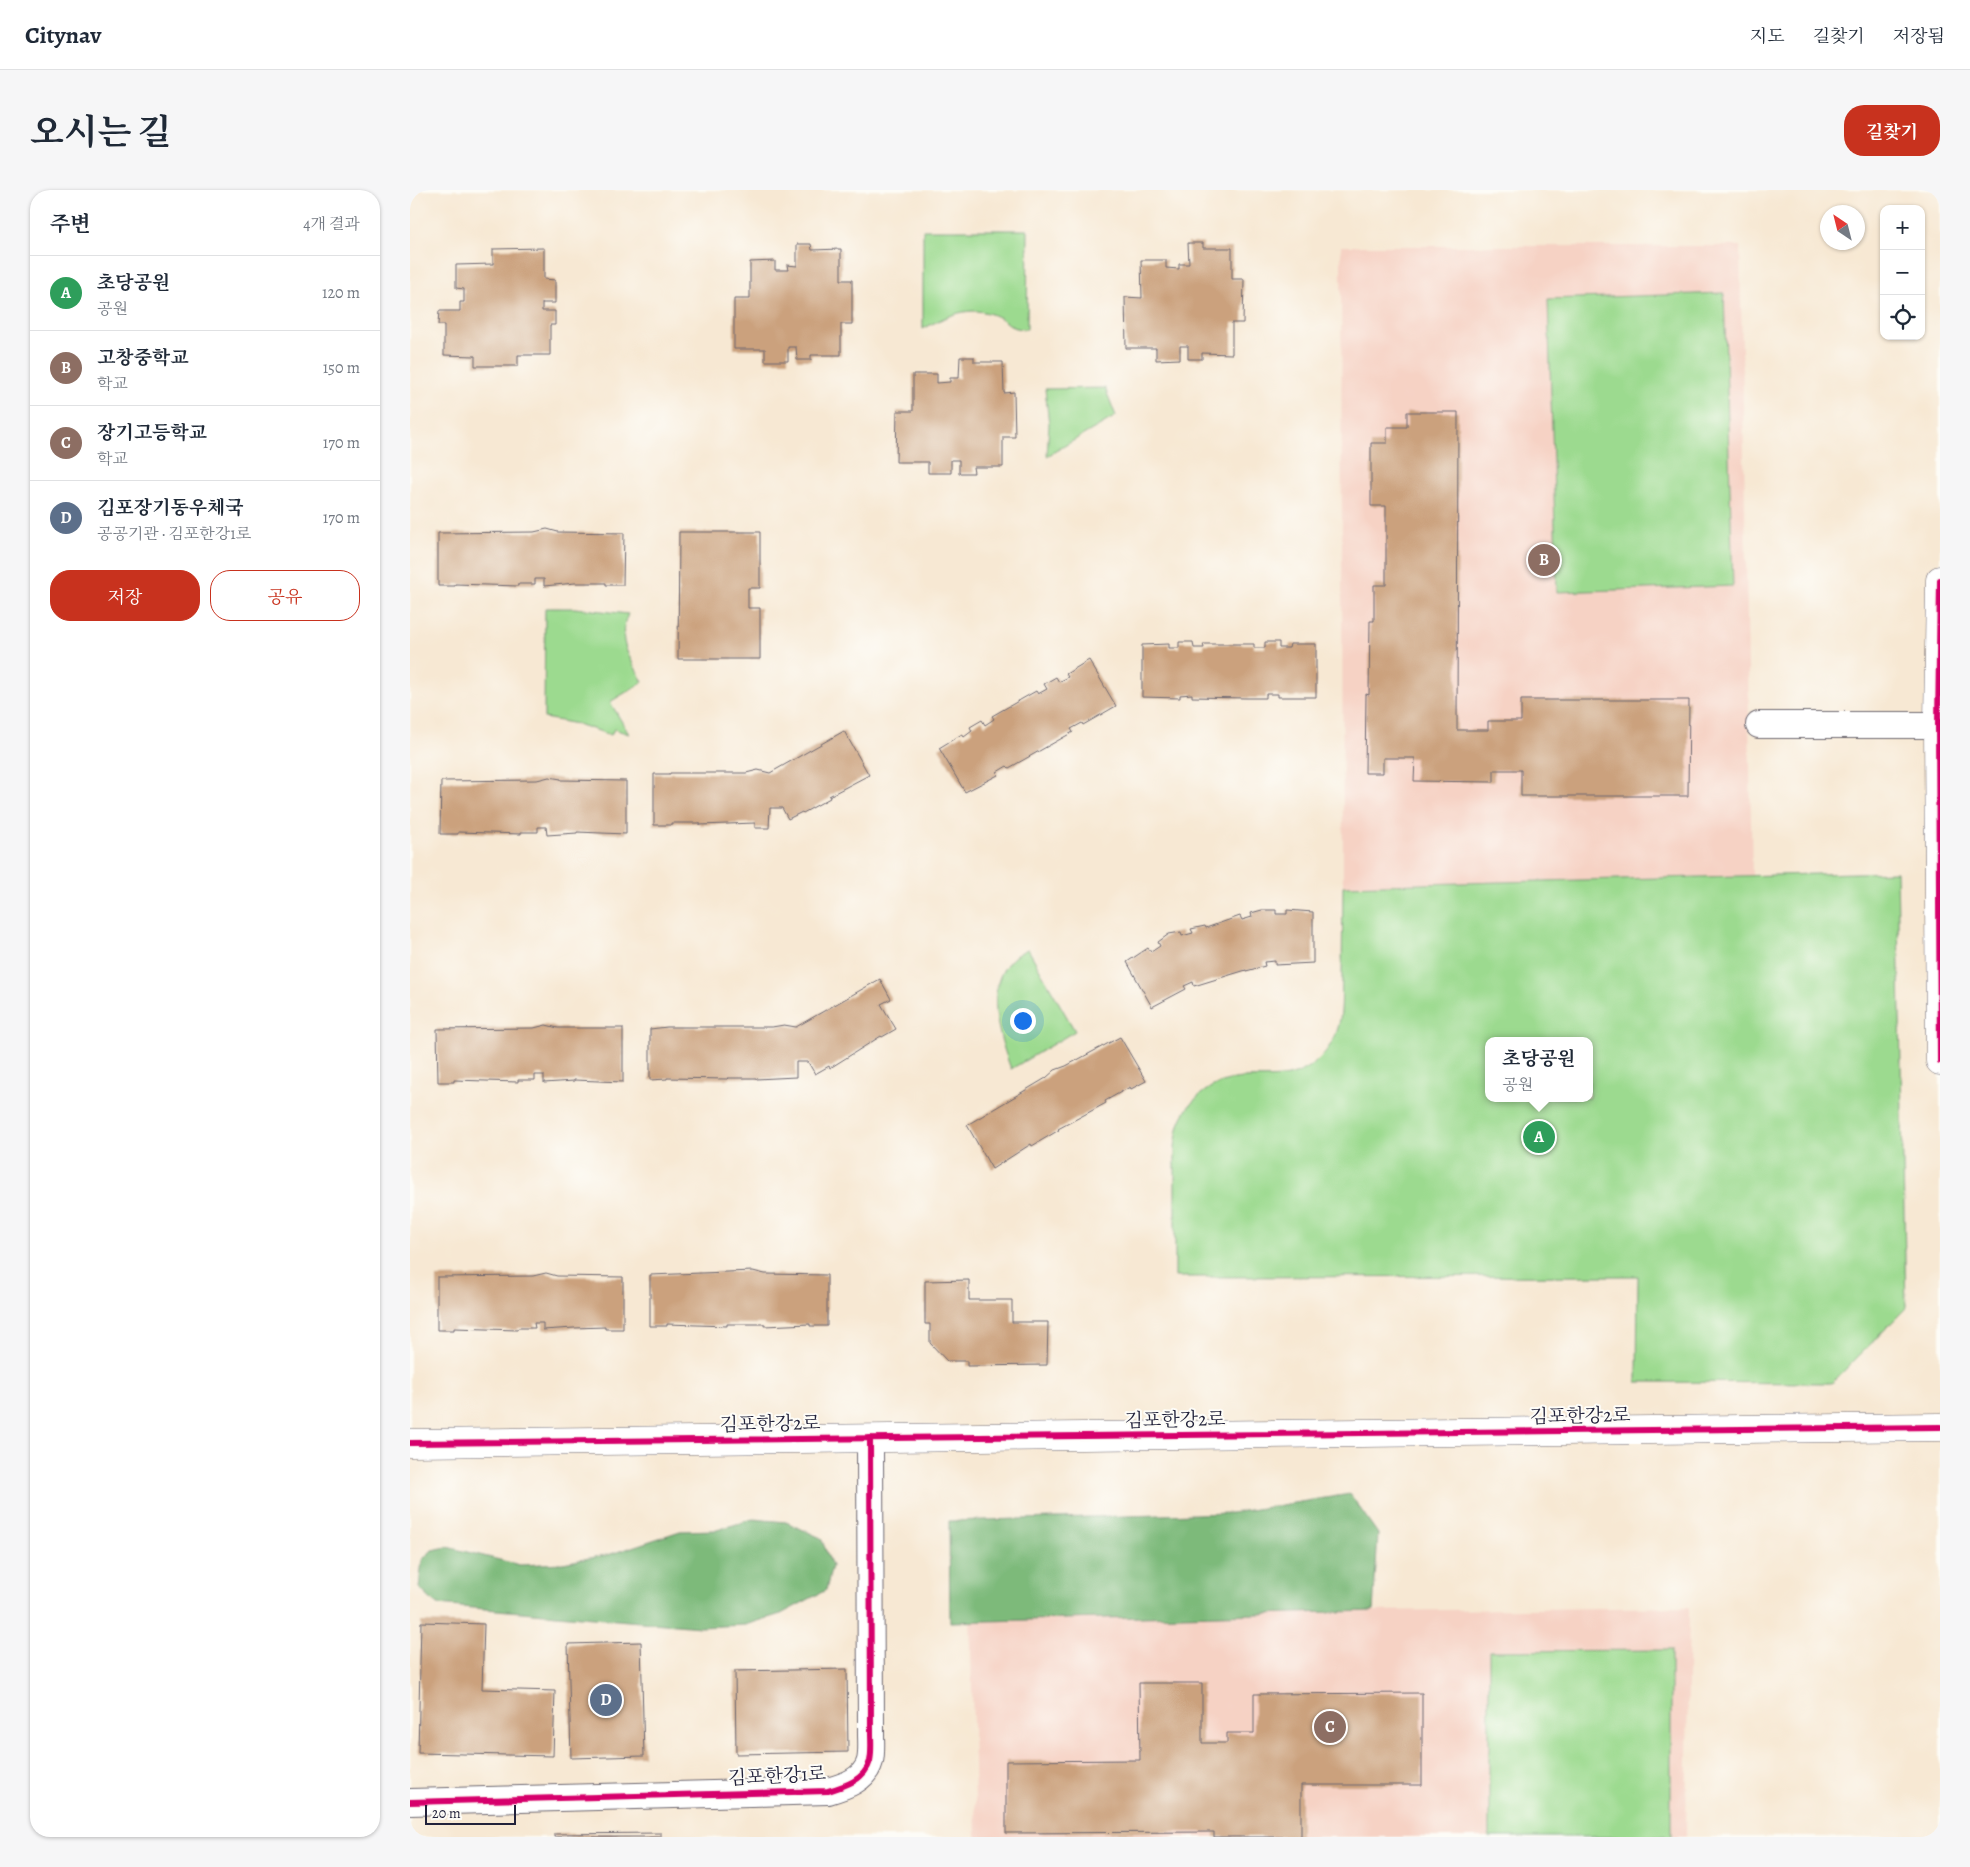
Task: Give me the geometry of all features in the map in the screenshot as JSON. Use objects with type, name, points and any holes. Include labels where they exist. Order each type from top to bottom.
[{"type":"street","points":[[1940,580],[1940,1061]]},
{"type":"street","points":[[1759,725],[1939,725]]},
{"type":"street","name":"김포한강2로","points":[[410,1443],[1940,1427]]},
{"type":"street","name":"김포한강1로","points":[[410,1802],[828,1791],[847,1785],[861,1777],[870,1761],[871,1733],[870,1438]]},
{"type":"shaded area","points":[[1341,246],[1740,246],[1752,875],[1343,886]]},
{"type":"shaded area","points":[[1689,1607],[1686,1837],[976,1837],[970,1616]]},
{"type":"green space","points":[[923,230],[1028,230],[1027,329],[1013,327],[996,316],[977,311],[968,311],[949,316],[923,329]]},
{"type":"green space","points":[[1724,293],[1733,586],[1557,592],[1548,299]]},
{"type":"green space","points":[[1105,388],[1116,416],[1047,456],[1049,424],[1045,389]]},
{"type":"green space","points":[[545,608],[575,608],[628,614],[623,633],[624,641],[629,657],[643,682],[610,702],[629,734],[614,729],[611,735],[577,724],[544,718]]},
{"type":"green space","points":[[1897,872],[1906,1308],[1832,1383],[1637,1382],[1638,1276],[1175,1277],[1175,1147],[1178,1128],[1183,1116],[1201,1094],[1217,1084],[1235,1079],[1292,1075],[1314,1064],[1330,1045],[1339,1025],[1342,978],[1343,886]]},
{"type":"green space","points":[[1028,949],[1075,1031],[1011,1069],[998,1027],[996,996],[998,981],[1004,968],[1014,957]]},
{"type":"green space","points":[[1350,1494],[1378,1534],[1373,1611],[950,1622],[949,1521],[1231,1513]]},
{"type":"green space","points":[[753,1519],[786,1522],[821,1538],[832,1566],[826,1590],[781,1614],[745,1625],[700,1627],[437,1605],[419,1588],[422,1560],[432,1550],[447,1547],[520,1565],[563,1563],[611,1554],[680,1531],[717,1530]]},
{"type":"green space","points":[[1671,1650],[1671,1837],[1489,1837],[1489,1651]]},
{"type":"building","points":[[1188,243],[1203,243],[1203,248],[1232,248],[1232,279],[1244,279],[1243,323],[1232,323],[1232,354],[1202,353],[1202,359],[1188,359],[1188,346],[1180,346],[1180,359],[1156,360],[1156,348],[1126,348],[1125,297],[1142,298],[1141,260],[1166,260],[1166,268],[1179,269],[1179,264],[1189,264]]},
{"type":"building","points":[[797,244],[811,244],[812,250],[841,249],[841,280],[852,280],[852,324],[841,324],[841,355],[811,355],[811,360],[797,360],[796,347],[788,347],[788,361],[765,361],[765,349],[734,349],[734,299],[750,299],[750,262],[775,261],[775,270],[788,270],[787,265],[797,266]]},
{"type":"building","points":[[544,248],[544,279],[555,280],[555,303],[542,303],[542,311],[555,311],[555,325],[550,325],[550,355],[518,355],[518,366],[475,366],[475,356],[444,355],[444,325],[438,325],[439,311],[460,311],[460,302],[464,302],[464,289],[456,288],[456,265],[493,264],[493,249]]},
{"type":"building","points":[[960,357],[974,357],[974,362],[1003,362],[1004,393],[1014,392],[1015,437],[1003,437],[1003,467],[973,467],[974,473],[959,473],[959,460],[951,460],[951,473],[928,473],[928,462],[896,462],[897,411],[913,411],[913,374],[937,374],[937,383],[950,382],[950,378],[959,378]]},
{"type":"building","points":[[1407,412],[1458,412],[1457,730],[1488,730],[1488,721],[1521,721],[1521,700],[1689,700],[1688,796],[1521,796],[1521,770],[1494,770],[1494,782],[1414,781],[1415,758],[1383,758],[1383,773],[1365,773],[1366,694],[1369,695],[1370,621],[1374,621],[1374,585],[1386,585],[1386,506],[1371,506],[1371,443],[1387,443],[1387,427],[1407,427]]},
{"type":"building","points":[[547,529],[558,532],[624,533],[623,585],[575,583],[544,586],[544,579],[535,579],[535,584],[518,584],[518,586],[455,584],[455,586],[438,586],[438,533],[534,532]]},
{"type":"building","points":[[679,532],[760,532],[760,588],[748,588],[748,608],[760,608],[760,659],[678,659]]},
{"type":"building","points":[[1179,642],[1193,642],[1194,648],[1204,648],[1203,644],[1254,644],[1254,648],[1265,648],[1265,642],[1279,642],[1279,648],[1289,648],[1290,644],[1316,644],[1316,697],[1278,697],[1278,694],[1266,694],[1266,698],[1192,697],[1192,694],[1180,695],[1180,698],[1142,697],[1142,645],[1169,644],[1169,648],[1179,648]]},
{"type":"building","points":[[1089,660],[1116,706],[1083,725],[1082,723],[1071,729],[1073,732],[1009,768],[1007,766],[997,772],[998,775],[965,792],[939,748],[962,734],[964,737],[972,731],[970,727],[982,720],[985,725],[994,719],[992,716],[1036,691],[1038,694],[1047,689],[1044,684],[1056,677],[1059,682],[1068,677],[1066,674]]},
{"type":"building","points":[[844,731],[869,775],[829,796],[830,798],[803,813],[788,819],[782,808],[770,808],[769,828],[755,828],[755,823],[700,825],[700,823],[671,823],[671,825],[654,825],[654,774],[746,773],[758,770],[770,773]]},
{"type":"building","points":[[549,777],[561,780],[626,781],[626,834],[577,832],[547,835],[546,827],[538,827],[538,832],[521,832],[521,834],[458,832],[458,834],[440,834],[441,781],[537,780]]},
{"type":"building","points":[[1262,910],[1276,910],[1276,914],[1287,914],[1287,910],[1313,912],[1313,963],[1275,965],[1275,961],[1264,962],[1265,966],[1194,986],[1193,982],[1184,986],[1186,989],[1152,1007],[1127,962],[1148,948],[1151,952],[1160,946],[1158,942],[1169,934],[1181,932],[1182,936],[1193,933],[1191,929],[1205,926],[1206,928],[1240,916],[1242,920],[1252,917],[1251,913]]},
{"type":"building","points":[[880,979],[891,999],[881,1004],[896,1029],[881,1036],[830,1068],[829,1066],[815,1074],[808,1062],[796,1062],[796,1077],[756,1079],[667,1078],[650,1080],[650,1029],[667,1027],[772,1027],[784,1025],[796,1027]]},
{"type":"building","points":[[546,1025],[558,1028],[623,1028],[623,1082],[574,1080],[544,1083],[544,1075],[535,1075],[535,1080],[518,1080],[518,1082],[454,1080],[454,1082],[438,1082],[437,1029],[534,1028]]},
{"type":"building","points":[[1120,1037],[1146,1081],[1131,1089],[1130,1087],[1105,1101],[1106,1103],[1058,1129],[1032,1146],[1031,1144],[992,1169],[967,1125],[1046,1078],[1055,1070]]},
{"type":"building","points":[[753,1271],[765,1274],[827,1275],[827,1326],[810,1326],[810,1324],[764,1326],[764,1324],[727,1324],[727,1326],[667,1324],[667,1326],[650,1326],[650,1275]]},
{"type":"building","points":[[546,1273],[557,1276],[623,1277],[623,1329],[605,1329],[605,1327],[543,1330],[543,1323],[534,1323],[535,1328],[518,1328],[517,1330],[454,1328],[454,1330],[437,1330],[437,1277],[533,1276]]},
{"type":"building","points":[[969,1280],[969,1300],[1012,1300],[1012,1322],[1048,1322],[1047,1365],[967,1366],[967,1361],[947,1361],[930,1343],[930,1324],[925,1324],[925,1281]]},
{"type":"building","points":[[421,1622],[484,1624],[482,1689],[555,1691],[553,1756],[418,1753]]},
{"type":"building","points":[[641,1642],[644,1756],[571,1758],[568,1644]]},
{"type":"building","points":[[847,1669],[848,1752],[736,1754],[735,1671]]},
{"type":"building","points":[[1139,1683],[1202,1683],[1202,1743],[1227,1743],[1227,1733],[1254,1733],[1254,1694],[1422,1693],[1422,1785],[1301,1785],[1301,1837],[1214,1837],[1214,1832],[1006,1833],[1006,1761],[1140,1760]]},
{"type":"building","points":[[661,1833],[661,1837],[554,1837],[554,1834]]},
{"type":"cycle path","points":[[1940,580],[1938,725],[1940,1061]]},
{"type":"cycle path","points":[[410,1443],[1940,1427]]},
{"type":"cycle path","points":[[410,1802],[828,1791],[859,1778],[867,1768],[871,1750],[870,1438]]},
{"type":"place","name":"고창중학교","points":[[1544,560]]},
{"type":"place","name":"초당공원","points":[[1539,1137]]},
{"type":"place","name":"김포장기동우체국","points":[[606,1700]]},
{"type":"place","name":"장기고등학교","points":[[1330,1727]]}]
